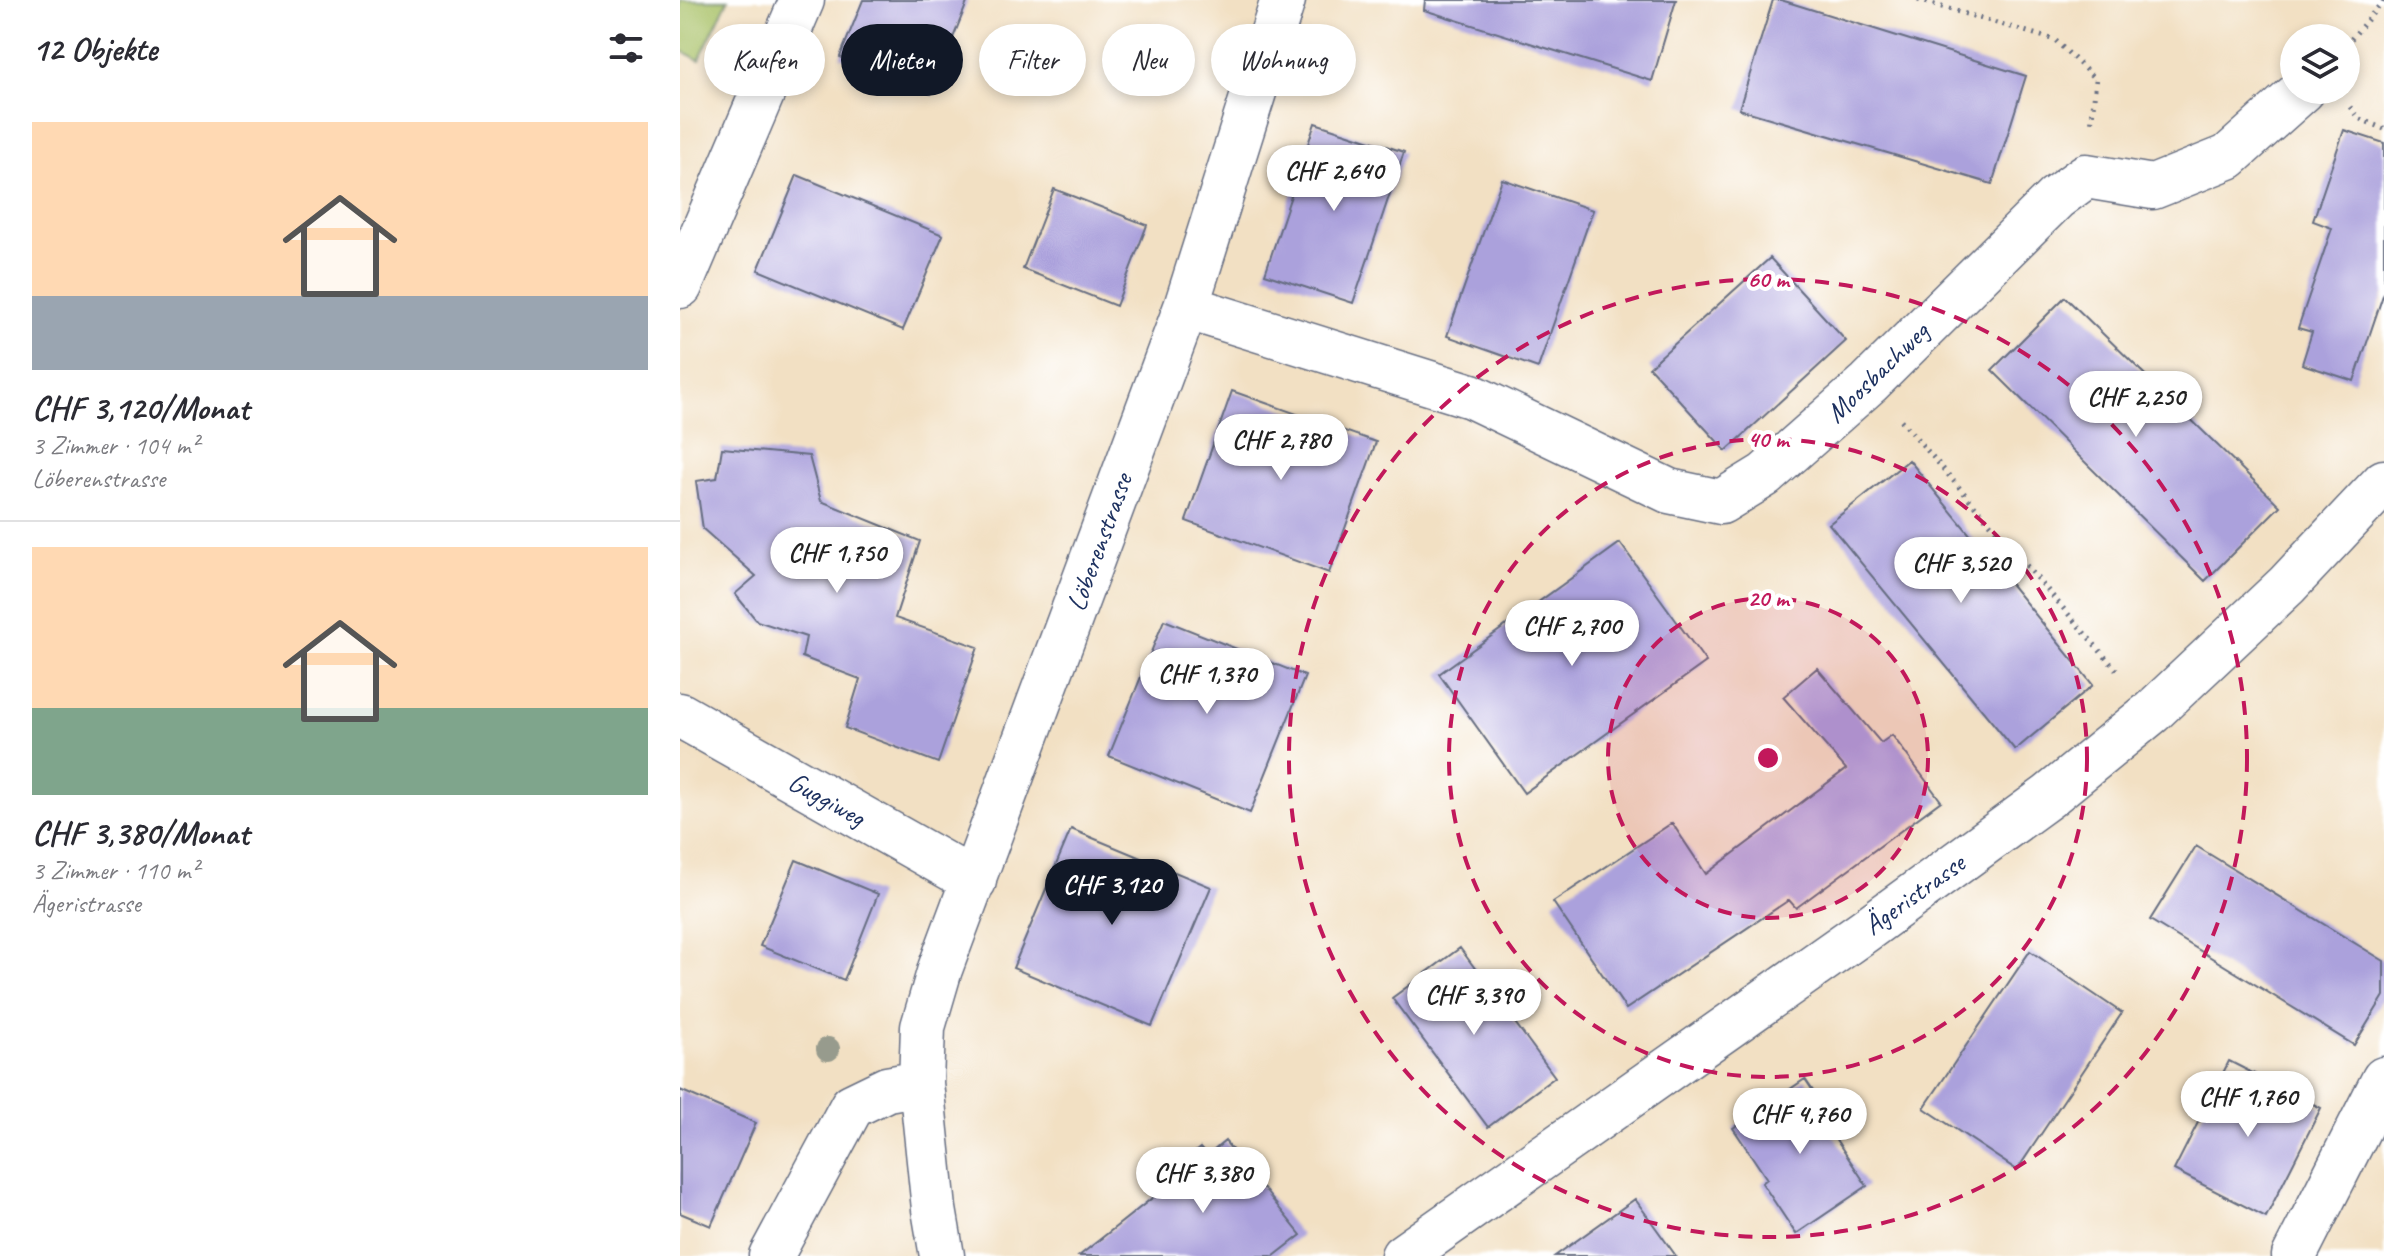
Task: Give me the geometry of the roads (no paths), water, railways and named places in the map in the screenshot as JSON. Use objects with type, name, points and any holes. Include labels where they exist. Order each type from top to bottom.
[{"type":"street","points":[[680,286],[802,0]]},
{"type":"street","name":"Löberenstrasse","points":[[942,1256],[921,1083],[923,1027],[940,969],[1186,307],[1283,0]]},
{"type":"street","name":"Moosbachweg","points":[[1186,307],[1471,396],[1669,491],[1721,502],[1765,475],[1869,383],[2056,198],[2086,176],[2153,187],[2228,157],[2287,104]]},
{"type":"street","name":"Ägeristrasse","points":[[1403,1256],[1864,931],[2049,796],[2152,712],[2287,585],[2384,482]]},
{"type":"street","name":"Guggiweg","points":[[680,715],[974,881]]},
{"type":"street","points":[[2296,1255],[2384,1079]]},
{"type":"street","points":[[771,1256],[852,1106],[887,1089],[921,1083]]}]
